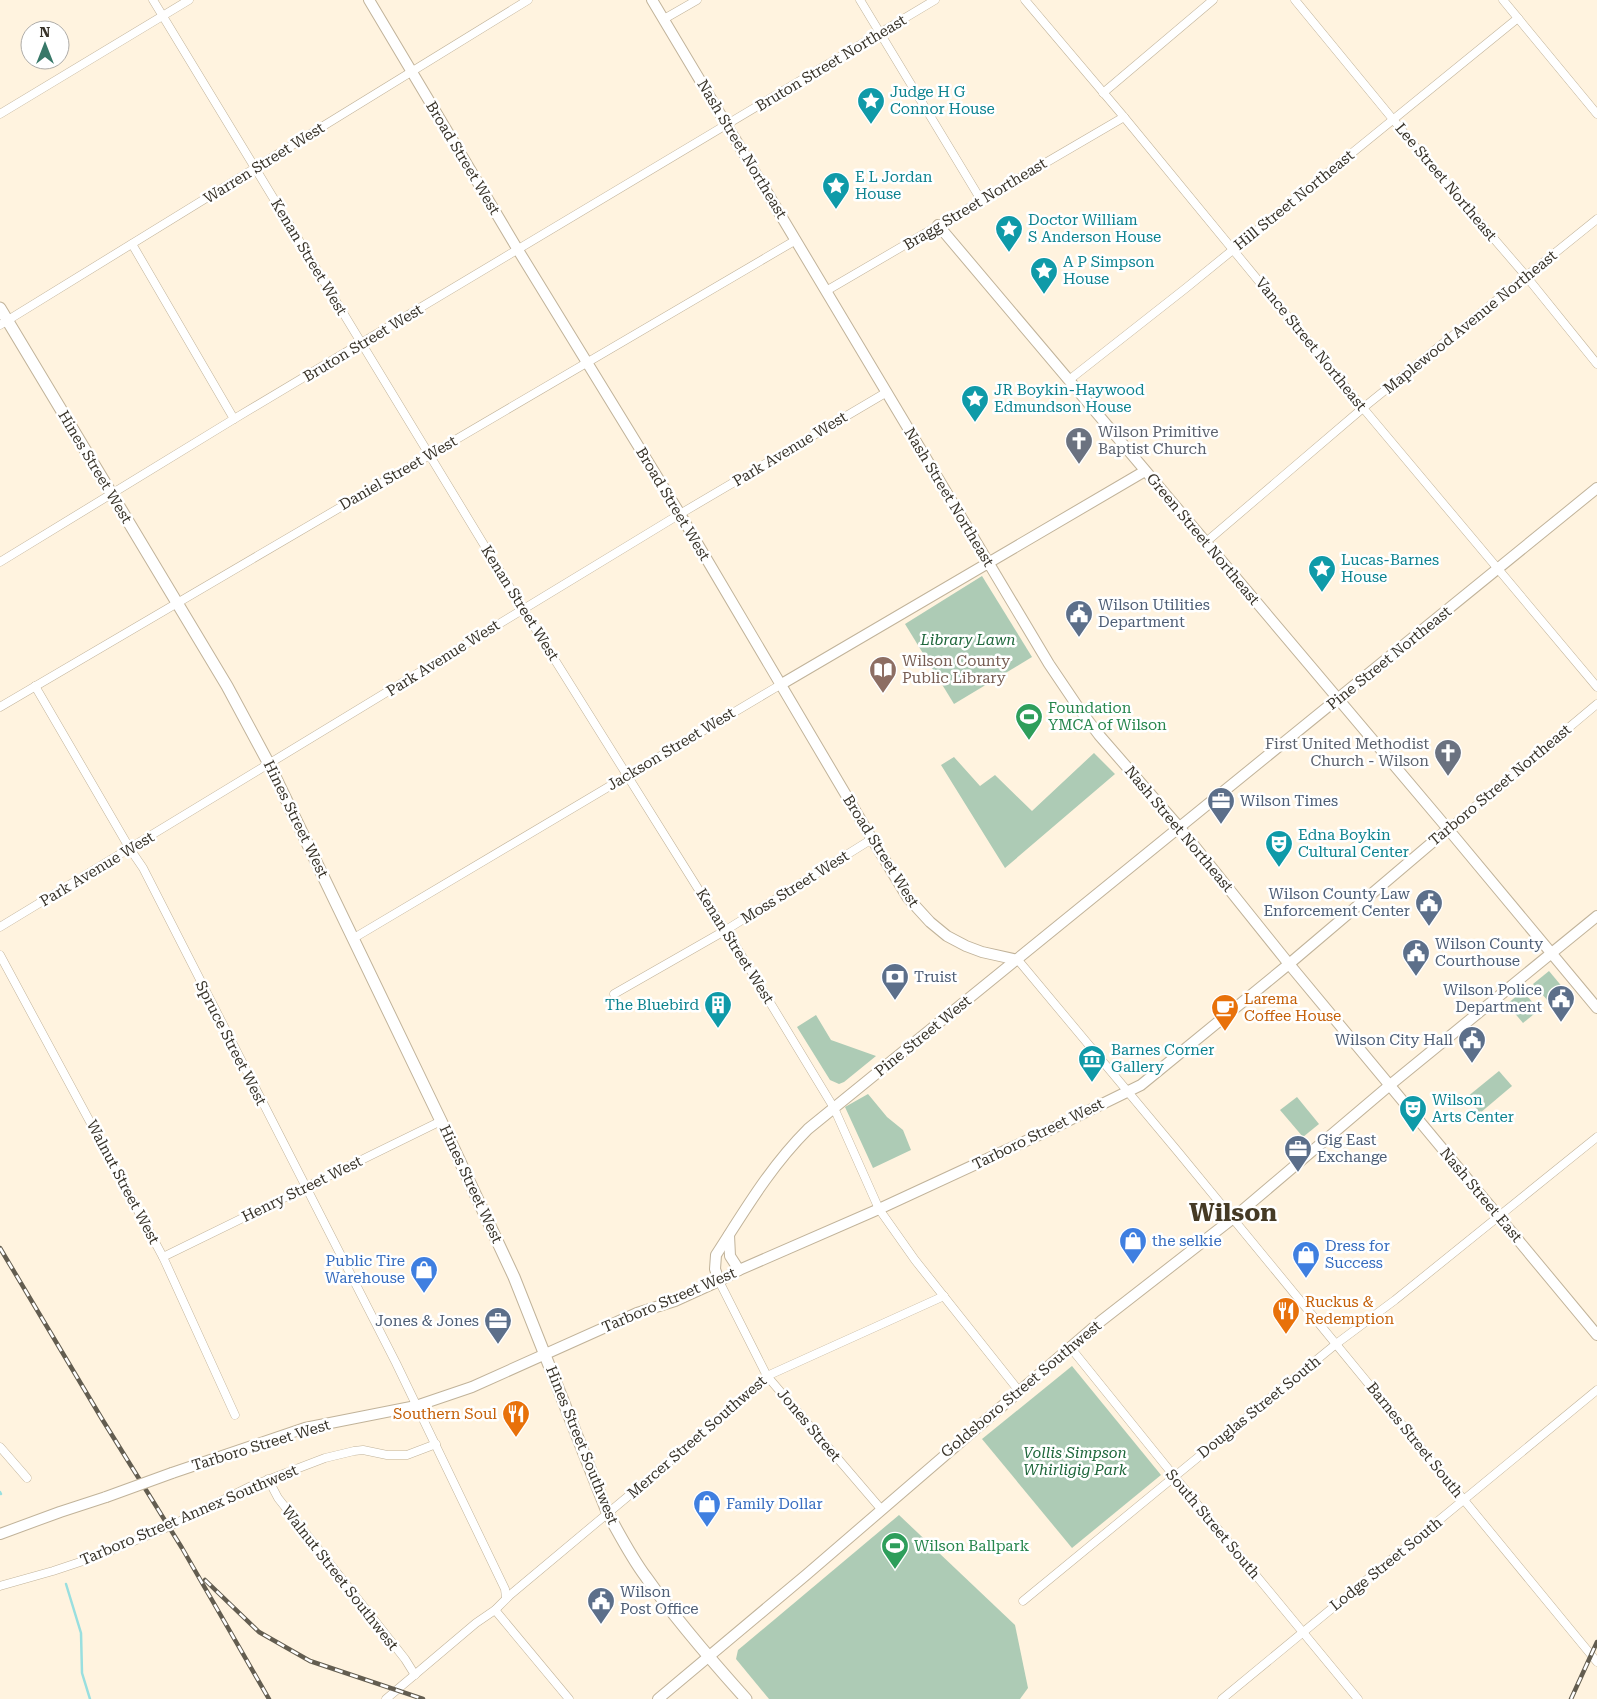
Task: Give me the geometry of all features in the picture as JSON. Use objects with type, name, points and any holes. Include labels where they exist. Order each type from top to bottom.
[{"type":"main road","name":"Hines Street West","points":[[0,308],[4,323],[177,602],[227,686],[269,764],[442,1121],[514,1278],[545,1354]]},
{"type":"main road","name":"Hines Street Southwest","points":[[545,1354],[608,1514],[627,1548],[646,1577],[746,1699]]},
{"type":"street","name":"Kenan Street West","points":[[153,0],[523,609],[707,903],[726,930],[834,1108],[879,1209],[915,1260],[1019,1391]]},
{"type":"street","points":[[0,114],[190,0]]},
{"type":"street","name":"Broad Street West","points":[[369,0],[518,250],[680,514],[908,898],[930,922],[947,936],[966,946],[1018,960]]},
{"type":"street","name":"Warren Street West","points":[[4,323],[528,0]]},
{"type":"street","name":"Nash Street Northeast","points":[[652,0],[1049,664],[1078,708],[1180,828],[1289,964]]},
{"type":"street","points":[[664,19],[697,0]]},
{"type":"street","points":[[860,0],[981,200]]},
{"type":"street","name":"Bruton Street Northeast","points":[[727,126],[935,0]]},
{"type":"street","name":"Vance Street Northeast","points":[[1025,0],[1597,687]]},
{"type":"street","points":[[1103,93],[1213,0]]},
{"type":"street","name":"Lee Street Northeast","points":[[1295,0],[1428,162],[1526,276],[1597,364]]},
{"type":"street","points":[[1503,0],[1597,114]]},
{"type":"street","name":"Hill Street Northeast","points":[[1068,380],[1234,249],[1518,18]]},
{"type":"street","name":"Bragg Street Northeast","points":[[826,291],[1124,117]]},
{"type":"street","name":"Bruton Street West","points":[[0,562],[234,419],[727,126]]},
{"type":"street","name":"Maplewood Avenue Northeast","points":[[1206,542],[1363,408],[1597,219]]},
{"type":"street","name":"Green Street Northeast","points":[[938,225],[1339,699],[1597,1008]]},
{"type":"street","name":"Daniel Street West","points":[[0,707],[796,240]]},
{"type":"street","points":[[132,244],[234,419]]},
{"type":"street","name":"Park Avenue West","points":[[0,927],[680,514],[887,392]]},
{"type":"street","name":"Jackson Street West","points":[[354,938],[1145,471]]},
{"type":"street","name":"Pine Street Northeast","points":[[1180,828],[1597,488]]},
{"type":"street","name":"Spruce Street West","points":[[35,686],[143,868],[436,1444],[506,1589],[506,1598]]},
{"type":"street","name":"Tarboro Street Northeast","points":[[1289,964],[1597,704]]},
{"type":"street","name":"Pine Street West","points":[[719,1281],[715,1269],[716,1255],[773,1168],[788,1149],[808,1129],[1180,828]]},
{"type":"street","name":"Moss Street West","points":[[614,994],[726,930],[872,839]]},
{"type":"street","name":"Goldsboro Street Southwest","points":[[658,1699],[806,1575],[1070,1347],[1140,1289],[1232,1219],[1390,1085],[1597,916]]},
{"type":"street","name":"Walnut Street West","points":[[0,955],[163,1257],[235,1415]]},
{"type":"street","name":"Barnes Street South","points":[[1018,960],[1128,1091],[1597,1662]]},
{"type":"street","name":"Nash Street East","points":[[1289,964],[1597,1335]]},
{"type":"street","name":"Tarboro Street West","points":[[0,1534],[305,1428],[416,1406],[472,1387],[638,1313],[674,1301],[1033,1138],[1140,1085],[1289,964]]},
{"type":"street","name":"Henry Street West","points":[[163,1257],[442,1121]]},
{"type":"street","name":"Douglas Street South","points":[[1023,1601],[1336,1344],[1395,1300],[1597,1137]]},
{"type":"street","points":[[729,1235],[730,1256],[740,1270]]},
{"type":"street","name":"Jones Street","points":[[719,1281],[767,1376],[881,1509]]},
{"type":"street","name":"Mercer Street Southwest","points":[[386,1699],[495,1610],[506,1598],[693,1442],[767,1376],[944,1296]]},
{"type":"street","name":"South Street South","points":[[1070,1347],[1358,1699]]},
{"type":"street","name":"Lodge Street South","points":[[1222,1699],[1597,1390]]},
{"type":"street","name":"Tarboro Street Annex Southwest","points":[[0,1586],[95,1557],[168,1526],[268,1479],[325,1458],[363,1450],[387,1455],[407,1455],[436,1444]]},
{"type":"street","points":[[0,1448],[27,1478]]},
{"type":"street","name":"Walnut Street Southwest","points":[[268,1479],[278,1498],[405,1659],[415,1675]]},
{"type":"street","points":[[495,1610],[569,1699]]},
{"type":"green space","name":"Library Lawn","points":[[982,576],[1032,657],[954,704],[905,624]]},
{"type":"green space","points":[[1094,753],[1115,774],[1005,868],[941,765],[954,757],[980,786],[995,775],[1032,811]]},
{"type":"green space","points":[[1549,971],[1564,989],[1549,1002],[1533,984]]},
{"type":"green space","points":[[1523,991],[1539,1010],[1523,1023],[1507,1004]]},
{"type":"green space","points":[[816,1015],[831,1040],[876,1056],[839,1084],[830,1080],[797,1027]]},
{"type":"green space","points":[[1499,1071],[1512,1086],[1480,1113],[1467,1097]]},
{"type":"green space","points":[[868,1094],[887,1117],[903,1130],[911,1150],[873,1168],[845,1107]]},
{"type":"green space","points":[[1297,1097],[1319,1124],[1303,1137],[1280,1110]]},
{"type":"green space","name":"Vollis Simpson Whirligig Park","points":[[1072,1366],[1161,1475],[1072,1548],[982,1439]]},
{"type":"green space","name":"Wilson Ballpark","points":[[899,1515],[1015,1625],[1028,1688],[1020,1699],[769,1699],[736,1659],[738,1650]]},
{"type":"waterway","points":[[66,1584],[81,1633],[82,1673],[90,1699]]},
{"type":"railway","points":[[0,1248],[182,1548],[269,1699]]},
{"type":"railway","points":[[205,1580],[259,1632],[310,1661],[423,1699]]},
{"type":"railway","points":[[1571,1699],[1597,1642]]},
{"type":"place","name":"Judge H G Connor House","points":[[871,125]]},
{"type":"place","name":"E L Jordan House","points":[[836,210]]},
{"type":"place","name":"Doctor William S Anderson House","points":[[1009,253]]},
{"type":"place","name":"A P Simpson House","points":[[1044,295]]},
{"type":"place","name":"JR Boykin-Haywood Edmundson House","points":[[975,423]]},
{"type":"place","name":"Wilson Primitive Baptist Church","points":[[1079,465]]},
{"type":"place","name":"Lucas-Barnes House","points":[[1322,593]]},
{"type":"place","name":"Wilson Utilities Department","points":[[1079,638]]},
{"type":"place","name":"Wilson County Public Library","points":[[883,694]]},
{"type":"place","name":"Foundation YMCA of Wilson","points":[[1029,741]]},
{"type":"place","name":"First United Methodist Church - Wilson","points":[[1448,777]]},
{"type":"place","name":"Wilson Times","points":[[1221,825]]},
{"type":"place","name":"Edna Boykin Cultural Center","points":[[1279,868]]},
{"type":"place","name":"Wilson County Law Enforcement Center","points":[[1429,927]]},
{"type":"place","name":"Wilson County Courthouse","points":[[1416,977]]},
{"type":"place","name":"Truist","points":[[895,1001]]},
{"type":"place","name":"Wilson Police Department","points":[[1561,1023]]},
{"type":"place","name":"The Bluebird","points":[[718,1029]]},
{"type":"place","name":"Larema Coffee House","points":[[1225,1032]]},
{"type":"place","name":"Wilson City Hall","points":[[1472,1064]]},
{"type":"place","name":"Barnes Corner Gallery","points":[[1092,1083]]},
{"type":"place","name":"Wilson Arts Center","points":[[1413,1133]]},
{"type":"place","name":"Gig East Exchange","points":[[1298,1173]]},
{"type":"place","name":"the selkie","points":[[1133,1265]]},
{"type":"place","name":"Dress for Success","points":[[1306,1279]]},
{"type":"place","name":"Public Tire Warehouse","points":[[424,1294]]},
{"type":"place","name":"Ruckus & Redemption","points":[[1286,1335]]},
{"type":"place","name":"Jones & Jones","points":[[498,1345]]},
{"type":"place","name":"Southern Soul","points":[[516,1438]]},
{"type":"place","name":"Family Dollar","points":[[707,1528]]},
{"type":"place","name":"Wilson Ballpark","points":[[895,1570]]},
{"type":"place","name":"Wilson Post Office","points":[[601,1625]]},
{"type":"district","name":"Wilson","points":[[1233,1212]]}]
